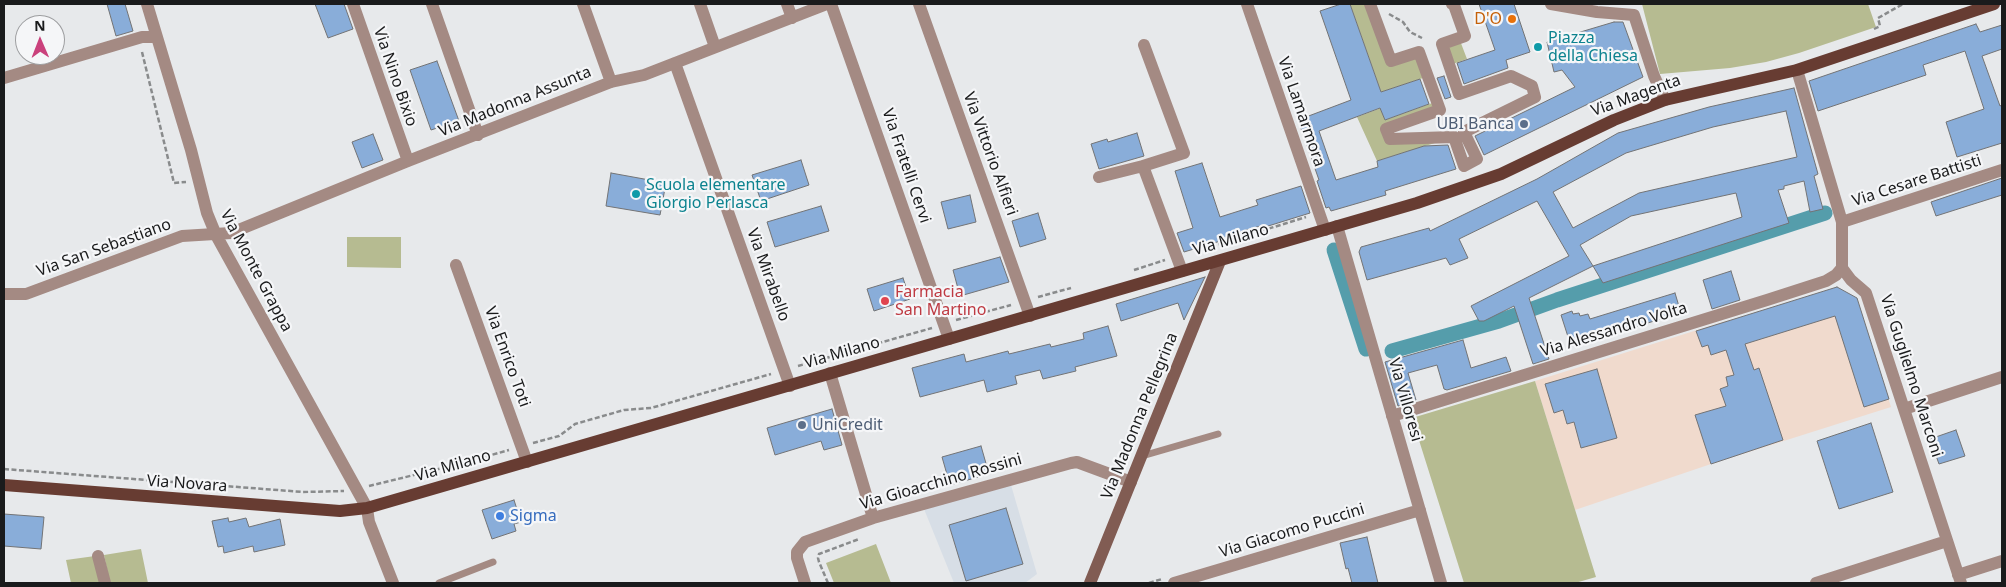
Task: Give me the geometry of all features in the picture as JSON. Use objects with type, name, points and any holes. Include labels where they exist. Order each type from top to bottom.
[{"type":"main road","name":"Via Magenta","points":[[1331,228],[1476,184],[1614,120],[1665,100],[1797,70],[1994,4]]},
{"type":"main road","name":"Via Milano","points":[[367,508],[1331,228]]},
{"type":"main road","name":"Via Novara","points":[[4,485],[340,511],[367,508]]},
{"type":"street","name":"Via Monte Grappa","points":[[147,4],[207,213],[216,235],[367,508],[369,522],[393,583]]},
{"type":"street","name":"Via Nino Bixio","points":[[353,4],[408,161]]},
{"type":"street","points":[[432,4],[478,135]]},
{"type":"street","points":[[583,4],[611,82]]},
{"type":"street","points":[[700,4],[715,47]]},
{"type":"street","points":[[787,4],[792,18]]},
{"type":"street","name":"Via Madonna Assunta","points":[[216,235],[231,234],[408,161],[611,82],[644,75],[829,4]]},
{"type":"street","name":"Via Fratelli Cervi","points":[[829,4],[949,339]]},
{"type":"street","name":"Via Vittorio Alfieri","points":[[919,4],[1030,316]]},
{"type":"street","name":"Via Lamarmora","points":[[1247,4],[1318,212],[1331,228]]},
{"type":"street","points":[[1370,4],[1390,62],[1420,52],[1440,110],[1386,129],[1390,139],[1454,136],[1464,166],[1477,159],[1464,132],[1535,97],[1532,86],[1511,76],[1460,94],[1442,44],[1465,36],[1452,4]]},
{"type":"street","points":[[1551,4],[1597,12],[1634,15],[1654,76],[1665,100]]},
{"type":"street","points":[[4,78],[139,38],[157,37]]},
{"type":"street","points":[[1099,177],[1184,153],[1144,45]]},
{"type":"street","name":"Via Mirabello","points":[[675,63],[790,386]]},
{"type":"street","points":[[1797,70],[1842,222],[1842,268]]},
{"type":"street","points":[[1142,166],[1182,271]]},
{"type":"street","name":"Via Cesare Battisti","points":[[1842,222],[2002,170]]},
{"type":"street","name":"Via Villoresi","points":[[1331,228],[1392,416],[1441,583]]},
{"type":"street","name":"Via San Sebastiano","points":[[4,294],[26,294],[182,236],[216,235]]},
{"type":"street","name":"Via Madonna Pellegrina","points":[[1090,583],[1220,260]]},
{"type":"street","name":"Via Enrico Toti","points":[[456,265],[527,462]]},
{"type":"street","name":"Via Guglielmo Marconi","points":[[1842,268],[1851,280],[1866,292],[1960,579]]},
{"type":"street","name":"Via Alessandro Volta","points":[[1392,416],[1784,295],[1826,281],[1836,275],[1842,268]]},
{"type":"street","points":[[830,373],[873,518]]},
{"type":"street","points":[[1904,409],[2002,377]]},
{"type":"street","name":"Via Gioacchino Rossini","points":[[805,583],[797,552],[805,542],[873,518],[1077,462],[1131,482]]},
{"type":"street","name":"Via Giacomo Puccini","points":[[1174,583],[1189,581],[1420,510]]},
{"type":"street","points":[[1816,583],[1947,540]]},
{"type":"street","points":[[98,556],[105,583]]},
{"type":"street","points":[[1960,579],[2002,560]]},
{"type":"lane","points":[[1142,456],[1218,434]]},
{"type":"lane","points":[[439,583],[493,562]]},
{"type":"path","points":[[1871,30],[1880,26],[1878,18],[1903,4]]},
{"type":"path","points":[[1387,13],[1403,22],[1410,32],[1424,39]]},
{"type":"path","points":[[139,38],[174,183],[198,181]]},
{"type":"path","points":[[1131,270],[1318,212]]},
{"type":"path","points":[[4,469],[304,492],[357,489],[459,464],[559,436],[575,424],[624,410],[651,408],[1077,286]]},
{"type":"shaded area","points":[[1857,298],[1891,407],[1711,464],[1575,510],[1535,381],[1726,321]]},
{"type":"shaded area","points":[[1011,485],[1037,574],[1025,583],[954,583],[924,509]]},
{"type":"green space","points":[[1350,4],[1370,4],[1391,61],[1419,52],[1429,76],[1381,92]]},
{"type":"green space","points":[[1642,4],[1868,4],[1876,27],[1766,62],[1730,68],[1660,74]]},
{"type":"green space","points":[[1459,38],[1467,59],[1450,65],[1442,44]]},
{"type":"green space","points":[[1438,101],[1440,110],[1387,129],[1390,139],[1454,137],[1377,161],[1357,117],[1381,108],[1385,120]]},
{"type":"green space","points":[[347,237],[401,237],[401,268],[347,267]]},
{"type":"green space","points":[[1535,381],[1596,577],[1575,583],[1464,583],[1412,418]]},
{"type":"green space","points":[[876,544],[891,583],[834,583],[826,563]]},
{"type":"green space","points":[[141,549],[148,583],[110,583],[104,555]]},
{"type":"green space","points":[[95,556],[101,583],[71,583],[66,560]]},
{"type":"building","points":[[107,4],[125,4],[133,31],[116,36]]},
{"type":"building","points":[[315,4],[344,4],[353,29],[328,38]]},
{"type":"building","points":[[1341,4],[1350,4],[1381,92],[1420,79],[1429,104],[1385,120],[1380,108],[1319,131],[1336,180],[1378,167],[1377,161],[1424,146],[1448,145],[1456,169],[1385,191],[1386,195],[1331,211],[1329,207],[1326,208],[1317,181],[1319,180],[1298,120],[1351,100],[1320,11]]},
{"type":"building","points":[[1479,4],[1514,4],[1530,52],[1506,60],[1508,68],[1464,84],[1457,63],[1495,50]]},
{"type":"building","points":[[1614,22],[1623,22],[1643,77],[1484,155],[1475,136],[1575,87],[1562,70],[1554,72],[1547,42]]},
{"type":"building","points":[[1976,24],[1980,32],[2002,25],[2002,49],[1982,56],[2000,106],[2002,105],[2002,143],[1957,157],[1946,122],[1984,109],[1965,51],[1923,65],[1926,75],[1818,111],[1809,81]]},
{"type":"building","points":[[437,61],[459,121],[431,130],[410,70]]},
{"type":"building","points":[[1444,76],[1451,97],[1445,99],[1437,78]]},
{"type":"building","points":[[1794,88],[1818,174],[1814,176],[1823,209],[1810,212],[1804,181],[1784,186],[1784,189],[1778,190],[1789,223],[1603,283],[1593,266],[1529,298],[1549,359],[1533,364],[1514,306],[1484,321],[1479,321],[1471,306],[1569,256],[1537,201],[1459,239],[1468,258],[1450,265],[1446,258],[1367,280],[1359,252],[1361,247],[1429,228],[1430,231],[1537,179],[1618,133],[1709,107]],"holes":[[[1786,111],[1797,157],[1639,193],[1573,228],[1553,192],[1626,153],[1713,127]],[[1736,193],[1742,217],[1593,266],[1580,245],[1631,216]]]},
{"type":"building","points":[[1137,133],[1144,156],[1099,169],[1091,144],[1107,139],[1108,142]]},
{"type":"building","points":[[373,134],[383,160],[362,168],[352,142]]},
{"type":"building","points":[[801,160],[809,185],[761,201],[752,175]]},
{"type":"building","points":[[1202,163],[1220,217],[1258,205],[1256,200],[1301,186],[1310,213],[1265,227],[1264,225],[1226,236],[1227,239],[1184,252],[1177,233],[1193,228],[1175,171]]},
{"type":"building","name":"Scuola elementare Giorgio Perlasca","points":[[611,173],[666,183],[660,215],[606,206]]},
{"type":"building","points":[[2002,178],[2002,195],[1936,216],[1931,202]]},
{"type":"building","points":[[970,195],[976,222],[948,229],[941,202]]},
{"type":"building","points":[[821,206],[829,231],[775,247],[767,222]]},
{"type":"building","points":[[1038,213],[1046,239],[1020,247],[1012,221]]},
{"type":"building","points":[[1000,257],[1009,282],[960,296],[953,270]]},
{"type":"building","points":[[1731,271],[1740,300],[1712,309],[1703,280]]},
{"type":"building","points":[[1205,277],[1184,320],[1178,303],[1121,321],[1116,304]]},
{"type":"building","points":[[903,278],[910,299],[874,311],[867,289]]},
{"type":"building","points":[[1837,287],[1857,298],[1889,399],[1864,407],[1835,316],[1745,344],[1754,370],[1759,368],[1783,440],[1711,464],[1695,415],[1726,406],[1720,389],[1728,386],[1726,377],[1734,375],[1726,350],[1711,355],[1708,345],[1702,347],[1696,331]]},
{"type":"building","points":[[1675,293],[1681,313],[1571,346],[1561,315],[1572,311],[1573,314],[1579,313],[1580,316],[1588,314],[1590,319]]},
{"type":"building","points":[[1108,326],[1117,356],[1075,367],[1076,371],[1043,379],[1040,370],[1015,376],[1017,384],[987,392],[984,380],[920,397],[912,368],[964,354],[966,362],[1008,351],[1009,354],[1050,344],[1051,347],[1084,339],[1083,333]]},
{"type":"building","points":[[1463,340],[1471,368],[1506,357],[1511,371],[1447,390],[1444,389],[1437,365],[1408,373],[1416,400],[1398,406],[1385,362]]},
{"type":"building","points":[[1597,369],[1617,438],[1581,448],[1574,422],[1567,424],[1563,410],[1554,413],[1545,384]]},
{"type":"building","points":[[832,409],[842,445],[824,450],[821,441],[775,455],[767,428]]},
{"type":"building","points":[[1871,423],[1893,492],[1839,509],[1817,441]]},
{"type":"building","points":[[1956,430],[1965,456],[1939,464],[1930,439]]},
{"type":"building","points":[[981,446],[989,474],[950,485],[942,457]]},
{"type":"building","points":[[514,500],[521,522],[514,524],[516,531],[492,539],[482,510]]},
{"type":"building","points":[[1006,508],[1023,564],[966,581],[949,525]]},
{"type":"building","points":[[4,514],[44,517],[41,549],[4,546]]},
{"type":"building","points":[[228,518],[229,522],[246,518],[249,527],[280,519],[285,545],[254,552],[253,546],[224,553],[223,546],[218,547],[212,521]]},
{"type":"building","points":[[1367,537],[1378,583],[1352,583],[1348,568],[1346,569],[1340,543]]},
{"type":"waterway","points":[[1392,351],[1499,321],[1557,300],[1825,213]]},
{"type":"waterway","points":[[1334,250],[1366,349]]},
{"type":"place","name":"D'O","points":[[1512,19]]},
{"type":"place","name":"Piazza della Chiesa","points":[[1538,47]]},
{"type":"place","name":"UBI Banca","points":[[1524,124]]},
{"type":"place","name":"Scuola elementare Giorgio Perlasca","points":[[636,194]]},
{"type":"place","name":"Farmacia San Martino","points":[[885,301]]},
{"type":"place","name":"UniCredit","points":[[802,425]]},
{"type":"place","name":"Sigma","points":[[500,516]]}]
